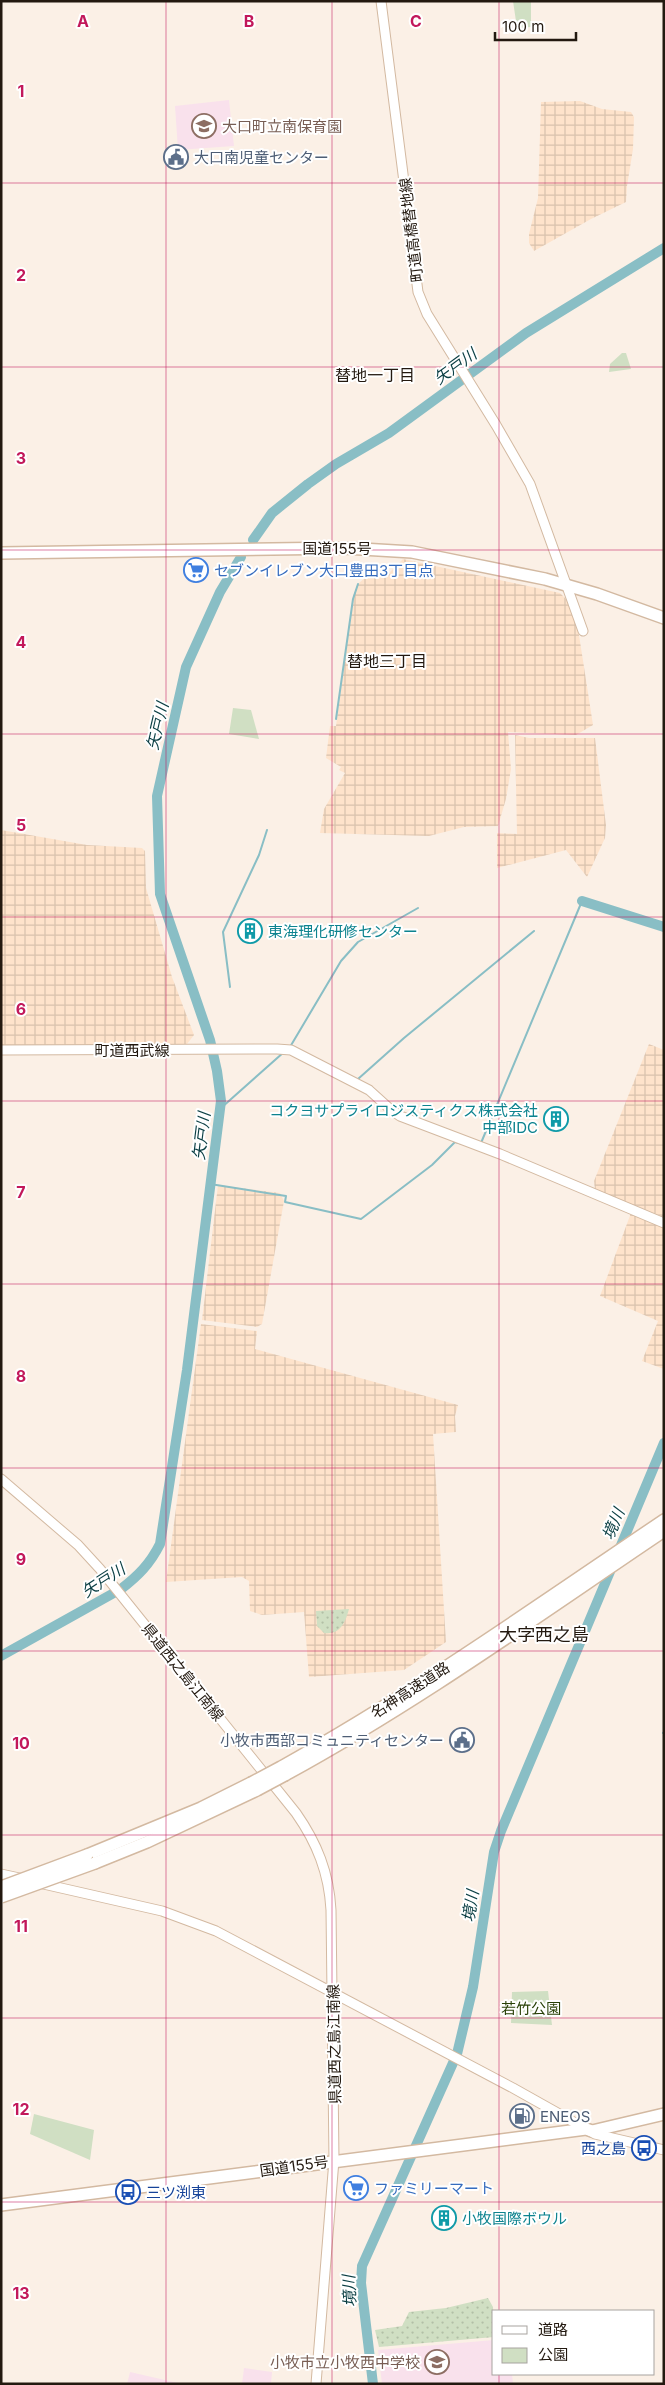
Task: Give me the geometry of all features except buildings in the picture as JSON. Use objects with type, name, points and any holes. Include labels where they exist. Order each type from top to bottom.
[{"type":"highway","name":"国道155号","points":[[1,553],[380,548],[462,561],[568,585],[664,618]]},
{"type":"highway","name":"名神高速道路","points":[[283,1771],[424,1681],[664,1520]]},
{"type":"highway","name":"名神高速道路","points":[[1,1887],[156,1838],[375,1724],[664,1531]]},
{"type":"highway","name":"名神高速道路","points":[[1,1897],[91,1859]]},
{"type":"highway","name":"国道155号","points":[[586,2129],[590,2125],[664,2108]]},
{"type":"highway","name":"国道155号","points":[[1,2205],[334,2160],[586,2129],[592,2131],[664,2114]]},
{"type":"street","name":"町道高橋替地線","points":[[381,1],[417,287],[427,314],[530,484],[583,631]]},
{"type":"street","name":"町道西武線","points":[[1,1050],[291,1050],[369,1090],[390,1110],[400,1116],[500,1154],[664,1223]]},
{"type":"street","name":"県道西之島江南線","points":[[1,1479],[78,1546],[110,1580],[296,1813],[314,1840],[324,1864],[330,1894],[333,1992],[334,2160],[316,2384]]},
{"type":"street","points":[[1,1874],[162,1911],[198,1923],[257,1951],[595,2134],[664,2150]]},
{"type":"shaded area","name":"大口町立南保育園","points":[[229,100],[234,146],[178,150],[175,106]]},
{"type":"shaded area","points":[[580,101],[602,109],[631,112],[634,117],[633,149],[626,202],[534,251],[529,243],[529,234],[538,198],[541,102]]},
{"type":"shaded area","points":[[403,559],[560,593],[570,603],[579,635],[593,725],[576,735],[508,732],[511,769],[506,799],[498,826],[464,827],[429,836],[320,833],[324,809],[345,773],[339,770],[341,767],[326,758],[330,726],[336,726],[353,596],[358,584],[371,572],[388,574]]},
{"type":"shaded area","points":[[515,735],[529,738],[595,738],[606,825],[605,838],[587,877],[566,850],[497,868],[497,833],[517,834]]},
{"type":"shaded area","points":[[1,830],[87,845],[142,848],[145,851],[146,888],[172,977],[194,1035],[187,1044],[1,1045]]},
{"type":"shaded area","points":[[649,1044],[664,1050],[664,1217],[595,1190],[594,1181]]},
{"type":"shaded area","points":[[218,1185],[280,1193],[284,1201],[262,1324],[257,1327],[202,1320]]},
{"type":"shaded area","points":[[631,1213],[664,1227],[664,1369],[642,1361],[658,1321],[600,1296]]},
{"type":"shaded area","points":[[201,1324],[257,1331],[255,1349],[458,1405],[455,1416],[456,1432],[433,1434],[446,1642],[404,1670],[309,1677],[304,1612],[262,1615],[250,1611],[249,1581],[242,1577],[166,1582]]},
{"type":"shaded area","name":"小牧市立小牧西中学校","points":[[492,2340],[492,2375],[512,2375],[513,2384],[382,2384],[378,2350]]},
{"type":"shaded area","points":[[244,2368],[272,2372],[271,2384],[242,2384]]},
{"type":"shaded area","points":[[130,2372],[178,2383],[181,2384],[127,2384]]},
{"type":"green space","points":[[513,1],[531,1],[531,27],[517,28]]},
{"type":"green space","points":[[622,353],[626,353],[631,369],[609,372],[610,364]]},
{"type":"green space","points":[[233,708],[251,710],[259,739],[229,734]]},
{"type":"green space","points":[[349,1609],[344,1623],[338,1630],[324,1633],[317,1626],[316,1611]]},
{"type":"green space","name":"若竹公園","points":[[548,1991],[552,2025],[511,2023],[512,1992]]},
{"type":"green space","points":[[34,2114],[94,2130],[90,2160],[30,2134]]},
{"type":"green space","points":[[488,2298],[493,2307],[492,2337],[379,2347],[375,2330],[402,2326],[409,2312],[446,2308]]},
{"type":"waterway","name":"矢戸川","points":[[253,540],[272,513],[336,464],[389,433],[526,333],[664,248]]},
{"type":"waterway","name":"矢戸川","points":[[1,1656],[121,1589],[143,1569],[160,1544],[187,1370],[221,1101],[210,1040],[160,894],[157,796],[186,667],[220,592],[241,557]]},
{"type":"waterway","points":[[336,719],[353,599],[358,584]]},
{"type":"waterway","points":[[230,987],[223,932],[259,855],[267,830]]},
{"type":"waterway","points":[[481,1143],[582,901]]},
{"type":"waterway","points":[[582,901],[664,927]]},
{"type":"waterway","points":[[290,1047],[341,961],[358,942],[418,908]]},
{"type":"waterway","points":[[358,1079],[404,1038],[534,931]]},
{"type":"waterway","points":[[221,1108],[284,1052]]},
{"type":"waterway","points":[[210,1184],[286,1196],[285,1202],[361,1219],[432,1165],[455,1142],[463,1144]]},
{"type":"waterway","name":"境川","points":[[373,2384],[361,2283],[362,2266],[457,2054],[473,1987],[494,1852],[501,1831],[664,1443]]},
{"type":"place","name":"大口町立南保育園","points":[[204,126]]},
{"type":"place","name":"大口南児童センター","points":[[176,157]]},
{"type":"place","name":"セブンイレブン大口豊田3丁目点","points":[[196,570]]},
{"type":"place","name":"東海理化研修センター","points":[[250,931]]},
{"type":"place","name":"コクヨサプライロジスティクス株式会社 中部IDC","points":[[556,1119]]},
{"type":"place","name":"小牧市西部コミュニティセンター","points":[[462,1740]]},
{"type":"place","name":"ENEOS","points":[[522,2116]]},
{"type":"place","name":"西之島","points":[[644,2148]]},
{"type":"place","name":"ファミリーマート","points":[[356,2188]]},
{"type":"place","name":"三ツ渕東","points":[[128,2192]]},
{"type":"place","name":"小牧国際ボウル","points":[[444,2218]]},
{"type":"place","name":"小牧市立小牧西中学校","points":[[437,2362]]},
{"type":"district","name":"替地一丁目","points":[[375,375]]},
{"type":"district","name":"替地三丁目","points":[[387,661]]},
{"type":"district","name":"大字西之島","points":[[544,1634]]}]
